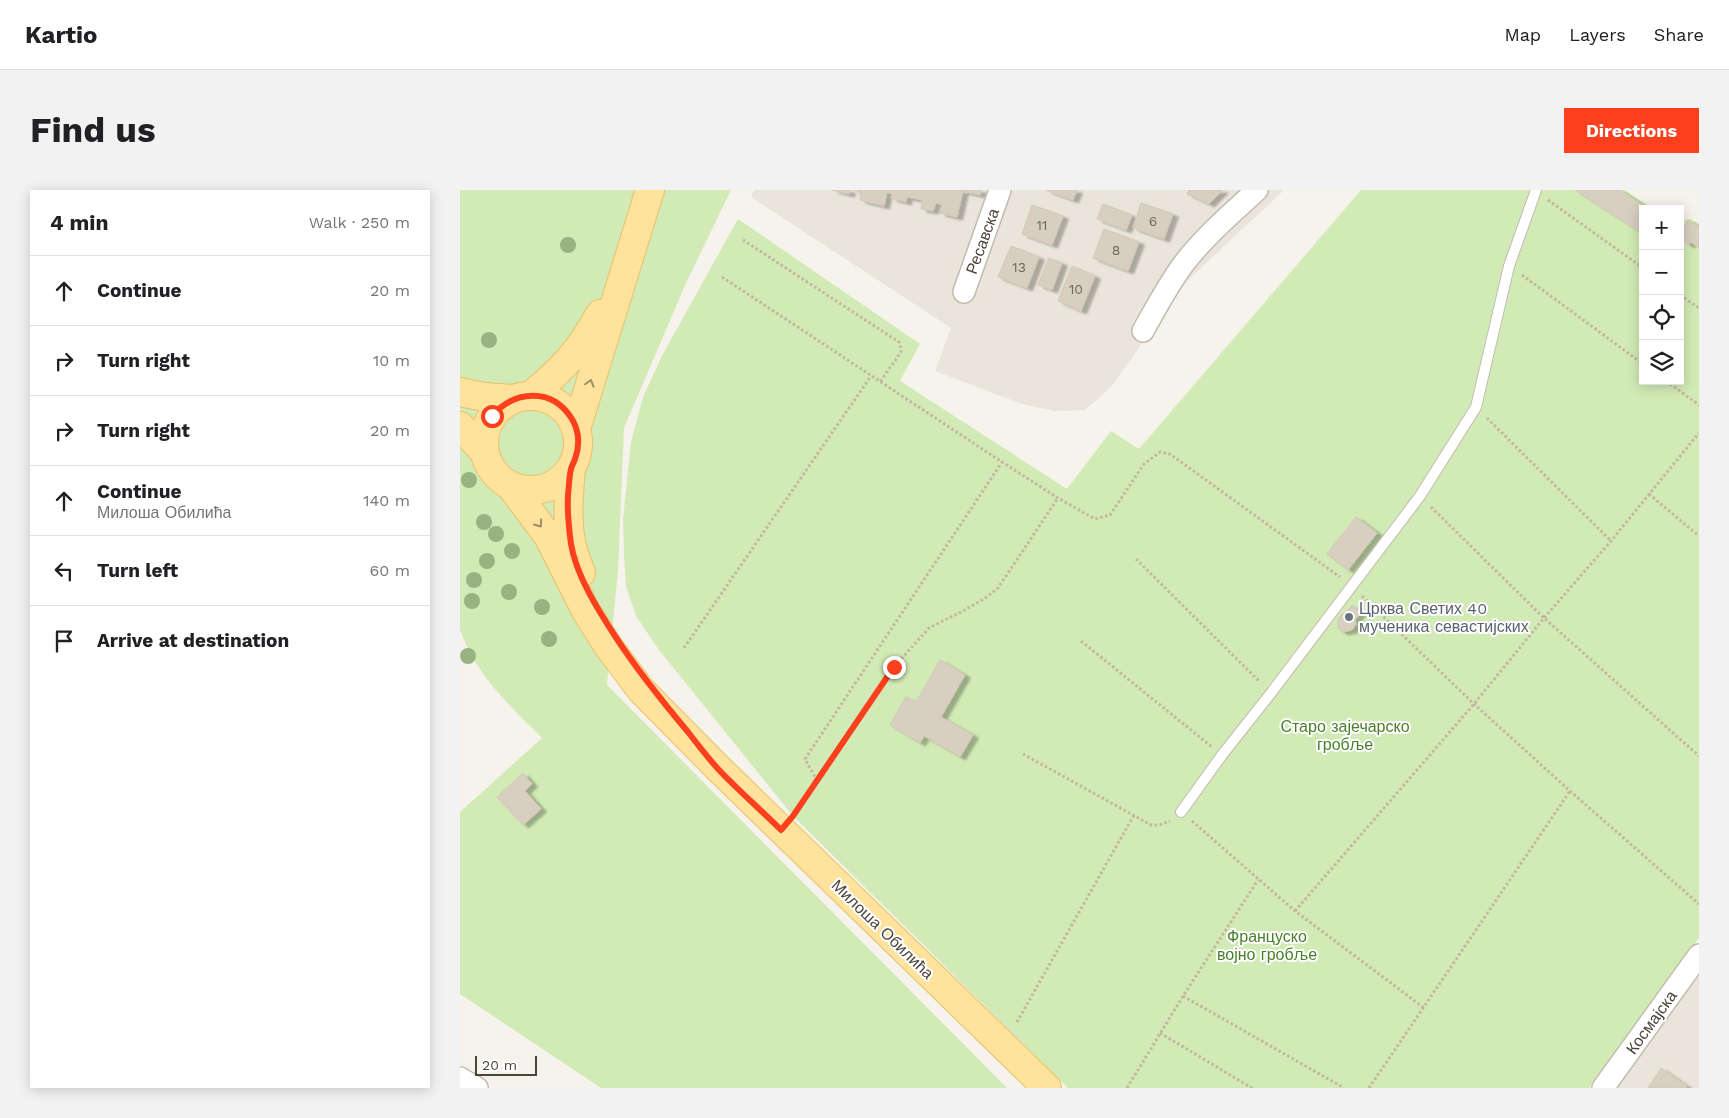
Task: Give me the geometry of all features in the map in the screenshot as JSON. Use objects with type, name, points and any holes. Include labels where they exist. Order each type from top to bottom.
[{"type":"main road","points":[[576,429],[650,190]]},
{"type":"main road","points":[[484,454],[484,434],[489,421],[501,406],[547,382],[575,355],[592,329],[627,262]]},
{"type":"main road","points":[[460,392],[484,397],[545,398],[559,404],[569,415],[576,429],[578,446],[576,457],[571,468],[560,480],[546,488],[524,490],[502,480],[492,470],[484,454],[460,426]]},
{"type":"main road","name":"Милоша Обилића","points":[[571,468],[568,498],[569,522],[572,546],[583,579],[601,615],[629,658],[719,770]]},
{"type":"main road","name":"Милоша Обилића","points":[[510,485],[548,536],[586,611],[608,646],[641,690],[719,770],[1048,1088]]},
{"type":"street","name":"Ресавска","points":[[964,292],[1000,190]]},
{"type":"street","points":[[1143,331],[1165,292],[1186,262],[1220,224],[1256,190]]},
{"type":"street","name":"Космајска","points":[[1603,1088],[1699,955]]},
{"type":"street","points":[[460,1078],[477,1088]]},
{"type":"lane","points":[[1182,812],[1222,755],[1420,496],[1476,407],[1509,266],[1536,191]]},
{"type":"path","points":[[1536,191],[1639,265]]},
{"type":"path","points":[[743,240],[899,342],[902,348],[901,352],[880,382]]},
{"type":"path","points":[[1509,266],[1639,361]]},
{"type":"path","points":[[722,277],[1002,462],[1058,498],[1096,519],[1110,515],[1144,464],[1160,452],[1170,454],[1352,586],[1474,704],[1570,792],[1699,904]]},
{"type":"path","points":[[1684,298],[1699,308]]},
{"type":"path","points":[[684,648],[871,376]]},
{"type":"path","points":[[1672,385],[1699,405]]},
{"type":"path","points":[[1476,407],[1611,541]]},
{"type":"path","points":[[1295,911],[1474,704],[1699,433]]},
{"type":"path","points":[[817,781],[806,759],[1002,462]]},
{"type":"path","points":[[1650,494],[1699,536]]},
{"type":"path","points":[[1420,496],[1544,618],[1699,756]]},
{"type":"path","points":[[781,830],[817,781],[894,667],[929,628],[984,599],[998,588],[1058,498]]},
{"type":"path","points":[[1136,559],[1271,693]]},
{"type":"path","points":[[1081,640],[1222,755]]},
{"type":"path","points":[[1023,754],[1151,825],[1159,825],[1169,821],[1182,812],[1295,911],[1424,1008]]},
{"type":"path","points":[[1369,1088],[1570,792]]},
{"type":"path","points":[[1017,1022],[1134,815]]},
{"type":"path","points":[[1127,1088],[1183,996],[1258,880]]},
{"type":"path","points":[[1183,996],[1344,1088]]},
{"type":"path","points":[[1160,1033],[1252,1088]]},
{"type":"shaded area","points":[[754,190],[1284,190],[1182,286],[1112,386],[1085,410],[1055,411],[1022,404],[935,371],[951,328],[751,197]]},
{"type":"shaded area","points":[[1699,961],[1699,1088],[1606,1088]]},
{"type":"green space","points":[[460,190],[731,190],[686,283],[624,428],[618,570],[607,685],[1007,1088],[601,1088],[460,994],[460,812],[542,738],[484,675],[460,630]]},
{"type":"green space","name":"Старо зајечарско гробље","points":[[1361,190],[1624,190],[1648,205],[1639,205],[1639,385],[1684,385],[1684,220],[1691,219],[1699,224],[1699,938],[1589,1088],[1068,1088],[793,816],[659,650],[636,616],[626,587],[623,519],[631,442],[643,397],[663,354],[738,219],[920,344],[900,381],[1067,489],[1111,431],[1139,449]]},
{"type":"building","points":[[832,190],[850,190],[849,194]]},
{"type":"building","points":[[853,190],[981,190],[980,195],[963,191],[957,217],[940,213],[942,205],[936,203],[933,211],[921,209],[923,200],[907,197],[906,202],[891,198],[892,194],[887,192],[884,206],[860,200],[862,192]]},
{"type":"building","points":[[1046,190],[1077,190],[1073,200]]},
{"type":"building","points":[[1189,190],[1223,190],[1209,204],[1187,194]]},
{"type":"building","points":[[1575,190],[1620,190],[1642,205],[1639,205],[1639,231]]},
{"type":"building","points":[[1141,203],[1173,214],[1164,239],[1133,228]]},
{"type":"building","points":[[1103,204],[1132,215],[1126,230],[1097,219]]},
{"type":"building","points":[[1032,205],[1063,216],[1052,245],[1022,234]]},
{"type":"building","points":[[1688,220],[1699,227],[1699,248],[1691,242],[1689,245],[1684,242],[1684,226]]},
{"type":"building","points":[[1104,229],[1139,242],[1128,271],[1093,258]]},
{"type":"building","points":[[1011,246],[1039,257],[1027,288],[998,277]]},
{"type":"building","points":[[1049,258],[1062,263],[1052,290],[1038,285]]},
{"type":"building","points":[[1072,266],[1095,276],[1081,311],[1058,301]]},
{"type":"building","points":[[1356,517],[1377,533],[1348,570],[1327,554]]},
{"type":"building","name":"Црква Светих 40 мученика севастијских","points":[[1352,605],[1361,612],[1355,620],[1356,624],[1352,630],[1343,632],[1338,629],[1338,620]]},
{"type":"building","points":[[940,660],[965,675],[941,717],[973,735],[960,757],[924,736],[920,743],[890,725],[906,697],[916,702]]},
{"type":"building","points":[[523,773],[532,784],[525,791],[541,809],[523,825],[497,797]]},
{"type":"building","points":[[1661,1068],[1687,1086],[1686,1088],[1648,1088]]},
{"type":"place","name":"Црква Светих 40 мученика севастијских","points":[[1349,617]]},
{"type":"route","points":[[492,416],[507,402],[518,397],[534,396],[545,398],[563,408],[575,424],[578,446],[571,468],[568,498],[572,546],[583,579],[601,615],[647,682],[719,770],[781,830],[793,816],[894,667]]},
{"type":"park label","name":"Француско војно гробље","points":[[1267,945]]}]
